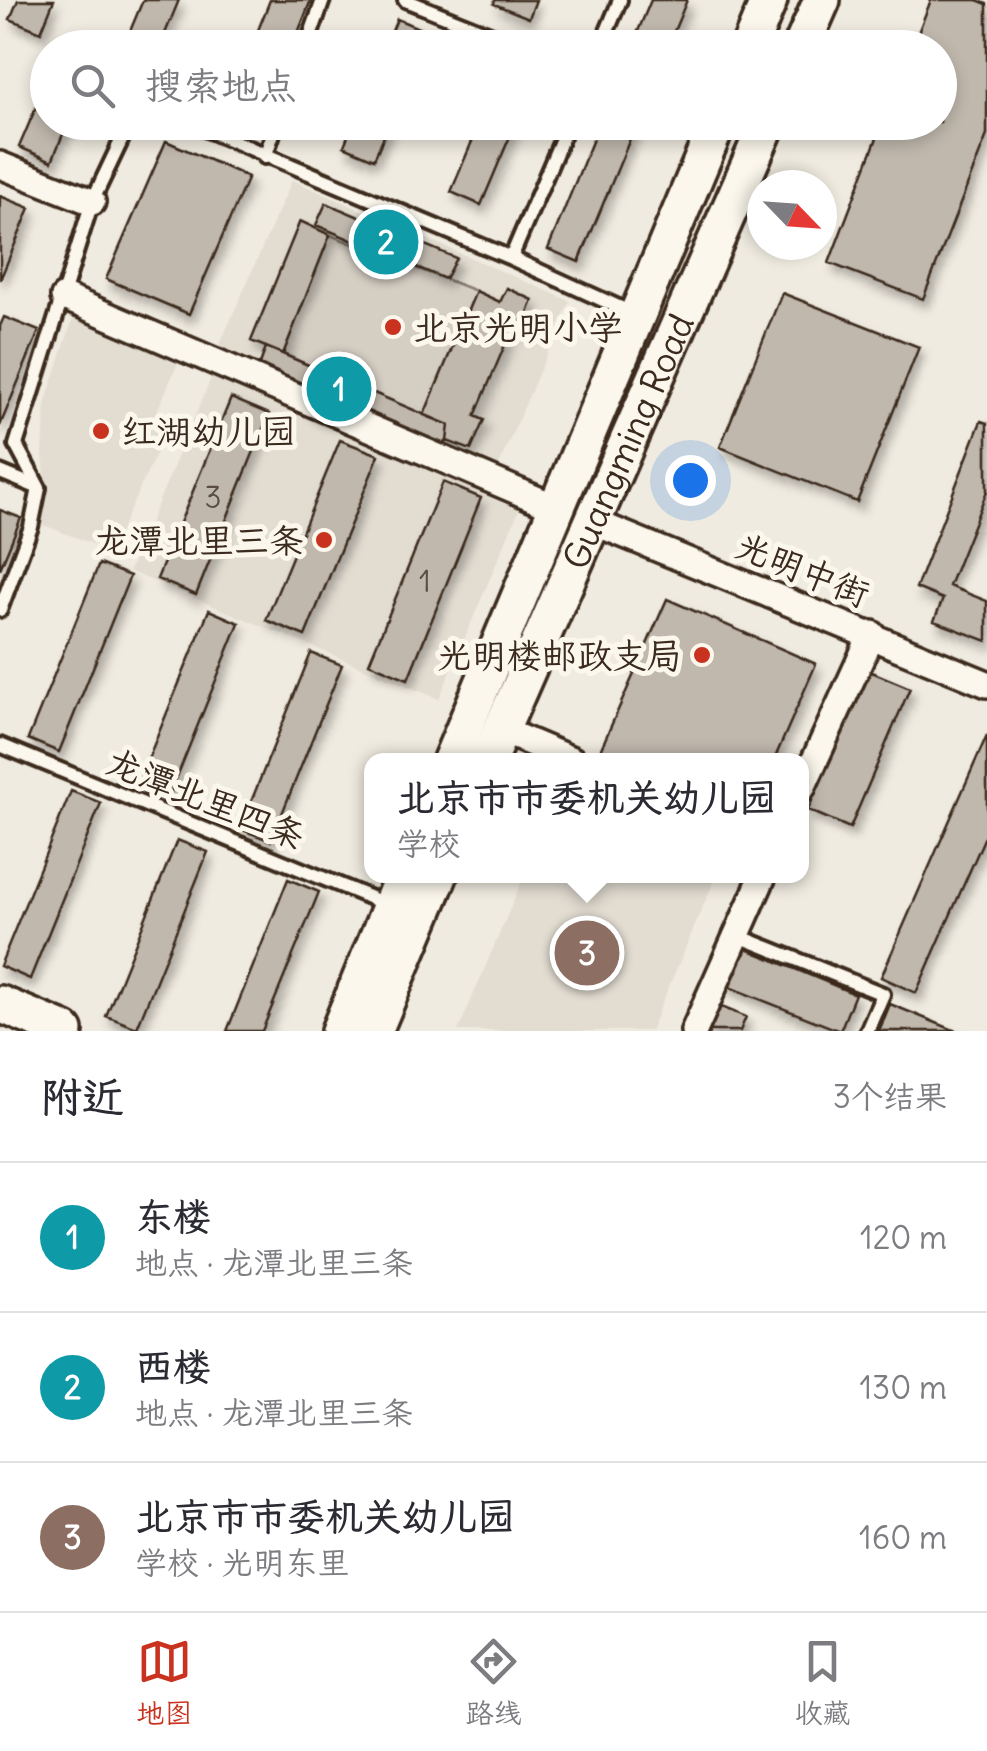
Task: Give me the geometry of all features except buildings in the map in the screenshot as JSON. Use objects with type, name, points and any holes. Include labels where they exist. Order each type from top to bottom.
[{"type":"main road","points":[[756,30],[768,0]]},
{"type":"main road","points":[[809,30],[822,0]]},
{"type":"main road","name":"Guangming Road","points":[[454,753],[711,140]]},
{"type":"main road","name":"Guangming Road","points":[[494,745],[760,140]]},
{"type":"main road","points":[[374,1031],[437,883]]},
{"type":"main road","points":[[339,1031],[396,891]]},
{"type":"main road","points":[[0,1004],[65,1031]]},
{"type":"street","points":[[0,165],[92,202]]},
{"type":"street","points":[[64,297],[557,508]]},
{"type":"street","name":"光明中街","points":[[591,521],[987,684]]},
{"type":"street","points":[[809,773],[872,634]]},
{"type":"street","points":[[494,745],[536,753]]},
{"type":"street","points":[[694,1031],[760,883]]},
{"type":"lane","points":[[312,30],[323,0]]},
{"type":"lane","points":[[405,0],[483,30]]},
{"type":"lane","points":[[608,30],[620,0]]},
{"type":"lane","points":[[0,610],[32,527],[40,488],[16,445],[92,202],[121,140]]},
{"type":"lane","points":[[227,140],[511,258],[638,316]]},
{"type":"lane","points":[[264,157],[270,140]]},
{"type":"lane","points":[[511,258],[561,140]]},
{"type":"lane","points":[[0,472],[40,488]]},
{"type":"lane","name":"龙潭北里四条","points":[[0,746],[364,879]]},
{"type":"lane","points":[[736,935],[883,994],[867,1031]]},
{"type":"shaded area","name":"北京光明小学","points":[[292,180],[570,301],[495,474],[216,353]]},
{"type":"shaded area","points":[[330,235],[476,291],[424,415],[283,354]]},
{"type":"shaded area","name":"红湖幼儿园","points":[[75,313],[179,361],[150,427],[165,434],[111,551],[41,524],[47,499],[43,453],[46,401]]},
{"type":"shaded area","name":"龙潭北里三条","points":[[212,376],[519,510],[439,699],[129,571]]},
{"type":"shaded area","points":[[521,883],[713,883],[650,1031],[458,1031]]},
{"type":"place","name":"西楼","points":[[386,242]]},
{"type":"place","name":"北京光明小学","points":[[393,327]]},
{"type":"place","name":"东楼","points":[[339,389]]},
{"type":"place","name":"红湖幼儿园","points":[[101,431]]},
{"type":"place","name":"龙潭北里三条","points":[[324,540]]},
{"type":"place","name":"光明楼邮政支局","points":[[702,655]]},
{"type":"place","name":"北京市市委机关幼儿园","points":[[587,953]]}]
